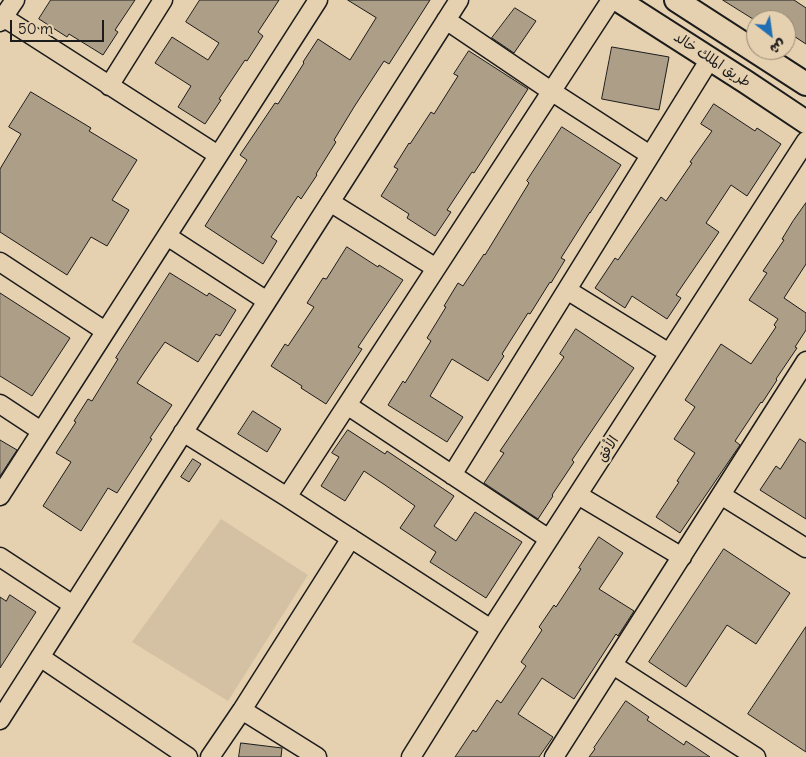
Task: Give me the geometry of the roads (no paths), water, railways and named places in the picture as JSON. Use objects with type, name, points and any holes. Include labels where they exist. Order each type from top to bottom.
[{"type":"main road","name":"طريق الملك خالد","points":[[618,0],[806,122]]},
{"type":"main road","points":[[676,0],[806,84]]},
{"type":"street","points":[[15,0],[2,20],[218,155]]},
{"type":"street","points":[[109,86],[163,0]]},
{"type":"street","points":[[0,496],[318,0]]},
{"type":"street","points":[[0,720],[459,0]]},
{"type":"street","points":[[287,496],[611,0]]},
{"type":"street","points":[[446,20],[650,155]]},
{"type":"street","points":[[452,475],[710,59]]},
{"type":"street","name":"الأفق","points":[[411,757],[549,538],[806,141]]},
{"type":"street","points":[[330,202],[436,268]]},
{"type":"street","points":[[166,236],[267,301]]},
{"type":"street","points":[[0,262],[105,331]]},
{"type":"street","points":[[567,290],[669,353]]},
{"type":"street","points":[[554,757],[806,361]]},
{"type":"street","points":[[0,404],[42,431]]},
{"type":"street","points":[[347,405],[549,538]]},
{"type":"street","points":[[183,432],[287,496],[491,629]]},
{"type":"street","points":[[578,495],[682,557]]},
{"type":"street","points":[[721,495],[806,548]]},
{"type":"street","points":[[210,757],[351,538]]},
{"type":"street","points":[[0,557],[73,605]]},
{"type":"street","points":[[40,657],[188,757]]},
{"type":"street","points":[[613,665],[756,757]]},
{"type":"street","points":[[242,710],[311,755]]}]
